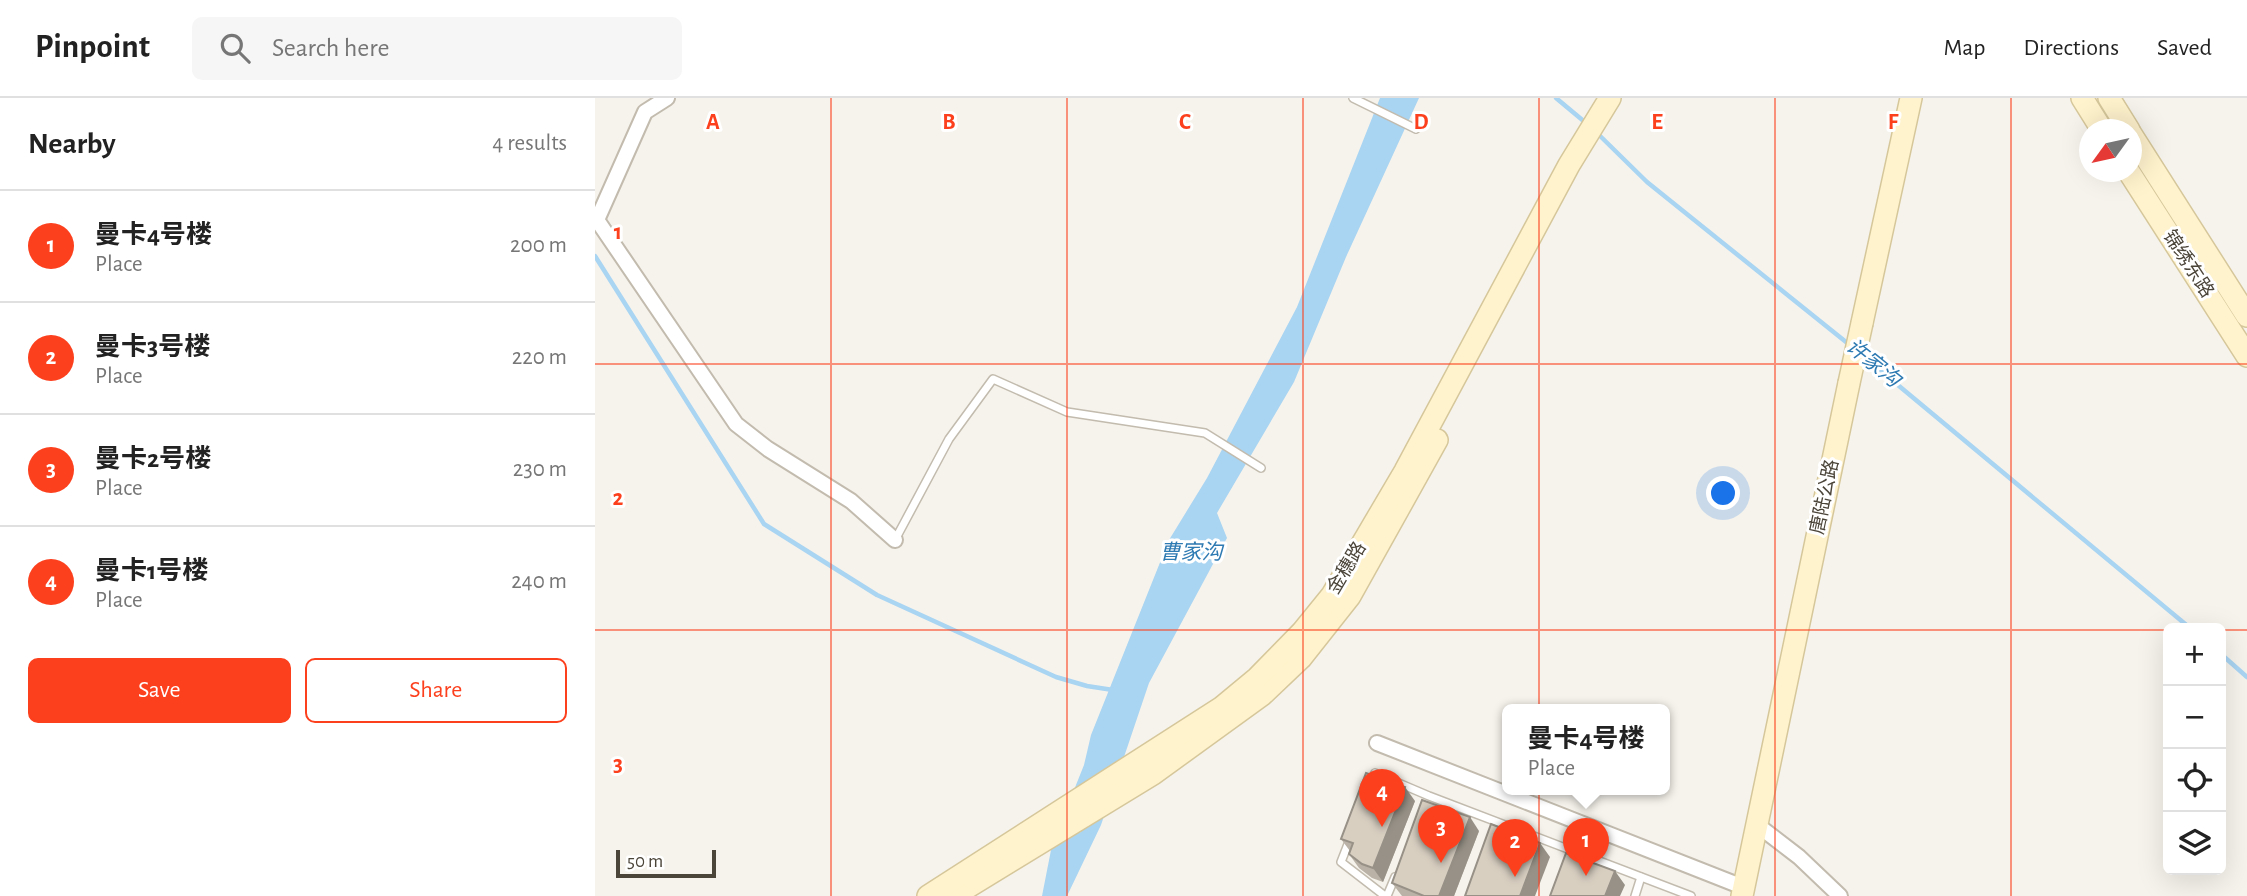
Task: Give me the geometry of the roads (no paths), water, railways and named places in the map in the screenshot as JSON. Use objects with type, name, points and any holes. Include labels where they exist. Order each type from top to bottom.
[{"type":"main road","name":"金穗路","points":[[953,896],[1000,859],[1043,831],[1262,695],[1301,659],[1350,596],[1418,478],[1572,167],[1605,109],[1617,98]]},
{"type":"main road","name":"唐陆公路","points":[[1742,891],[1910,98]]},
{"type":"main road","points":[[2082,98],[2095,119]]},
{"type":"main road","name":"锦绣东路","points":[[2109,98],[2122,119]]},
{"type":"main road","name":"锦绣东路","points":[[2142,151],[2247,317]]},
{"type":"main road","name":"锦绣东路","points":[[2135,182],[2247,356]]},
{"type":"main road","name":"金穗路","points":[[928,896],[1000,859]]},
{"type":"street","points":[[667,98],[645,112],[596,219],[736,424],[768,449],[851,501],[895,540]]},
{"type":"street","points":[[1377,743],[1502,794]]},
{"type":"street","points":[[1505,795],[1742,891]]},
{"type":"street","points":[[1756,824],[1799,857],[1840,896]]},
{"type":"lane","points":[[1353,98],[1416,130]]},
{"type":"lane","points":[[895,540],[949,439],[993,379],[1067,412],[1205,433],[1261,468]]},
{"type":"lane","points":[[1365,798],[1375,773],[1691,896]]},
{"type":"lane","points":[[1424,809],[1429,796]]},
{"type":"lane","points":[[1490,834],[1494,821]]},
{"type":"lane","points":[[1351,836],[1341,862],[1386,896],[1398,871]]},
{"type":"lane","points":[[1565,861],[1570,850]]},
{"type":"lane","points":[[1635,896],[1641,877]]},
{"type":"water","name":"曹家沟","points":[[1380,98],[1419,98],[1346,257],[1294,382],[1217,513],[1227,538],[1149,683],[1101,825],[1067,896],[1042,896],[1052,845],[1084,765],[1091,735],[1169,540],[1207,478],[1297,307]]},
{"type":"waterway","name":"许家沟","points":[[1556,98],[1586,123]]},
{"type":"waterway","name":"许家沟","points":[[1595,131],[1647,182],[1851,346]]},
{"type":"waterway","points":[[595,256],[764,524],[877,595],[1056,677],[1113,690]]},
{"type":"waterway","name":"许家沟","points":[[1863,356],[2184,623]]},
{"type":"waterway","name":"许家沟","points":[[2226,658],[2247,677]]},
{"type":"place","name":"曼卡1号楼","points":[[1382,827]]},
{"type":"place","name":"曼卡2号楼","points":[[1441,863]]},
{"type":"place","name":"曼卡4号楼","points":[[1586,876]]},
{"type":"place","name":"曼卡3号楼","points":[[1515,877]]}]
